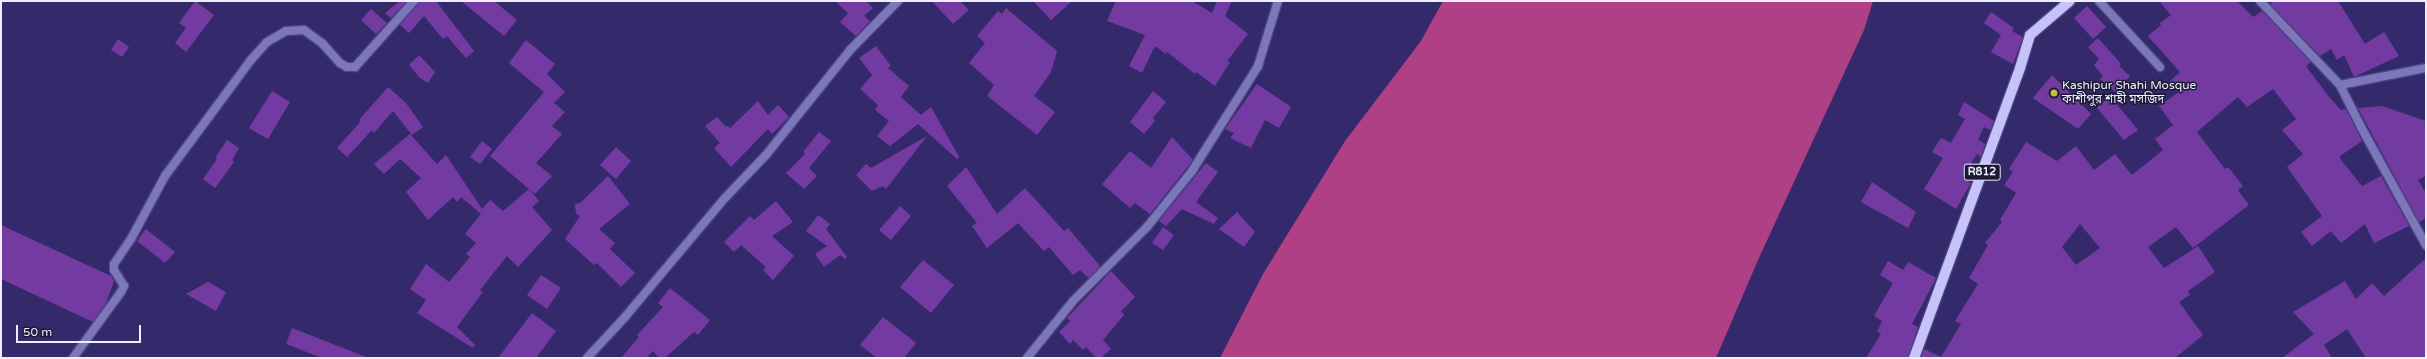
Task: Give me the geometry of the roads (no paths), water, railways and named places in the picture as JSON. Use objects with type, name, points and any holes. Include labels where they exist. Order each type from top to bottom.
[{"type":"main road","name":"R812","points":[[1914,358],[2009,98],[2030,35],[2070,1]]},
{"type":"street","points":[[73,358],[121,292],[124,286],[114,270],[114,264],[131,239],[166,176],[250,60],[267,42],[286,31],[304,30],[322,43],[340,63],[347,67],[355,67],[414,1]]},
{"type":"street","points":[[587,358],[630,311],[725,198],[766,155],[850,50],[898,1]]},
{"type":"street","points":[[1027,358],[1073,301],[1147,227],[1192,171],[1258,66],[1278,1]]},
{"type":"street","points":[[2099,1],[2160,67]]},
{"type":"street","points":[[2260,1],[2340,85],[2426,245]]},
{"type":"street","points":[[2340,85],[2426,68]]},
{"type":"place","name":"Kashipur Shahi Mosque কাশীপুর শাহী মসজিদ","points":[[2054,93]]}]
